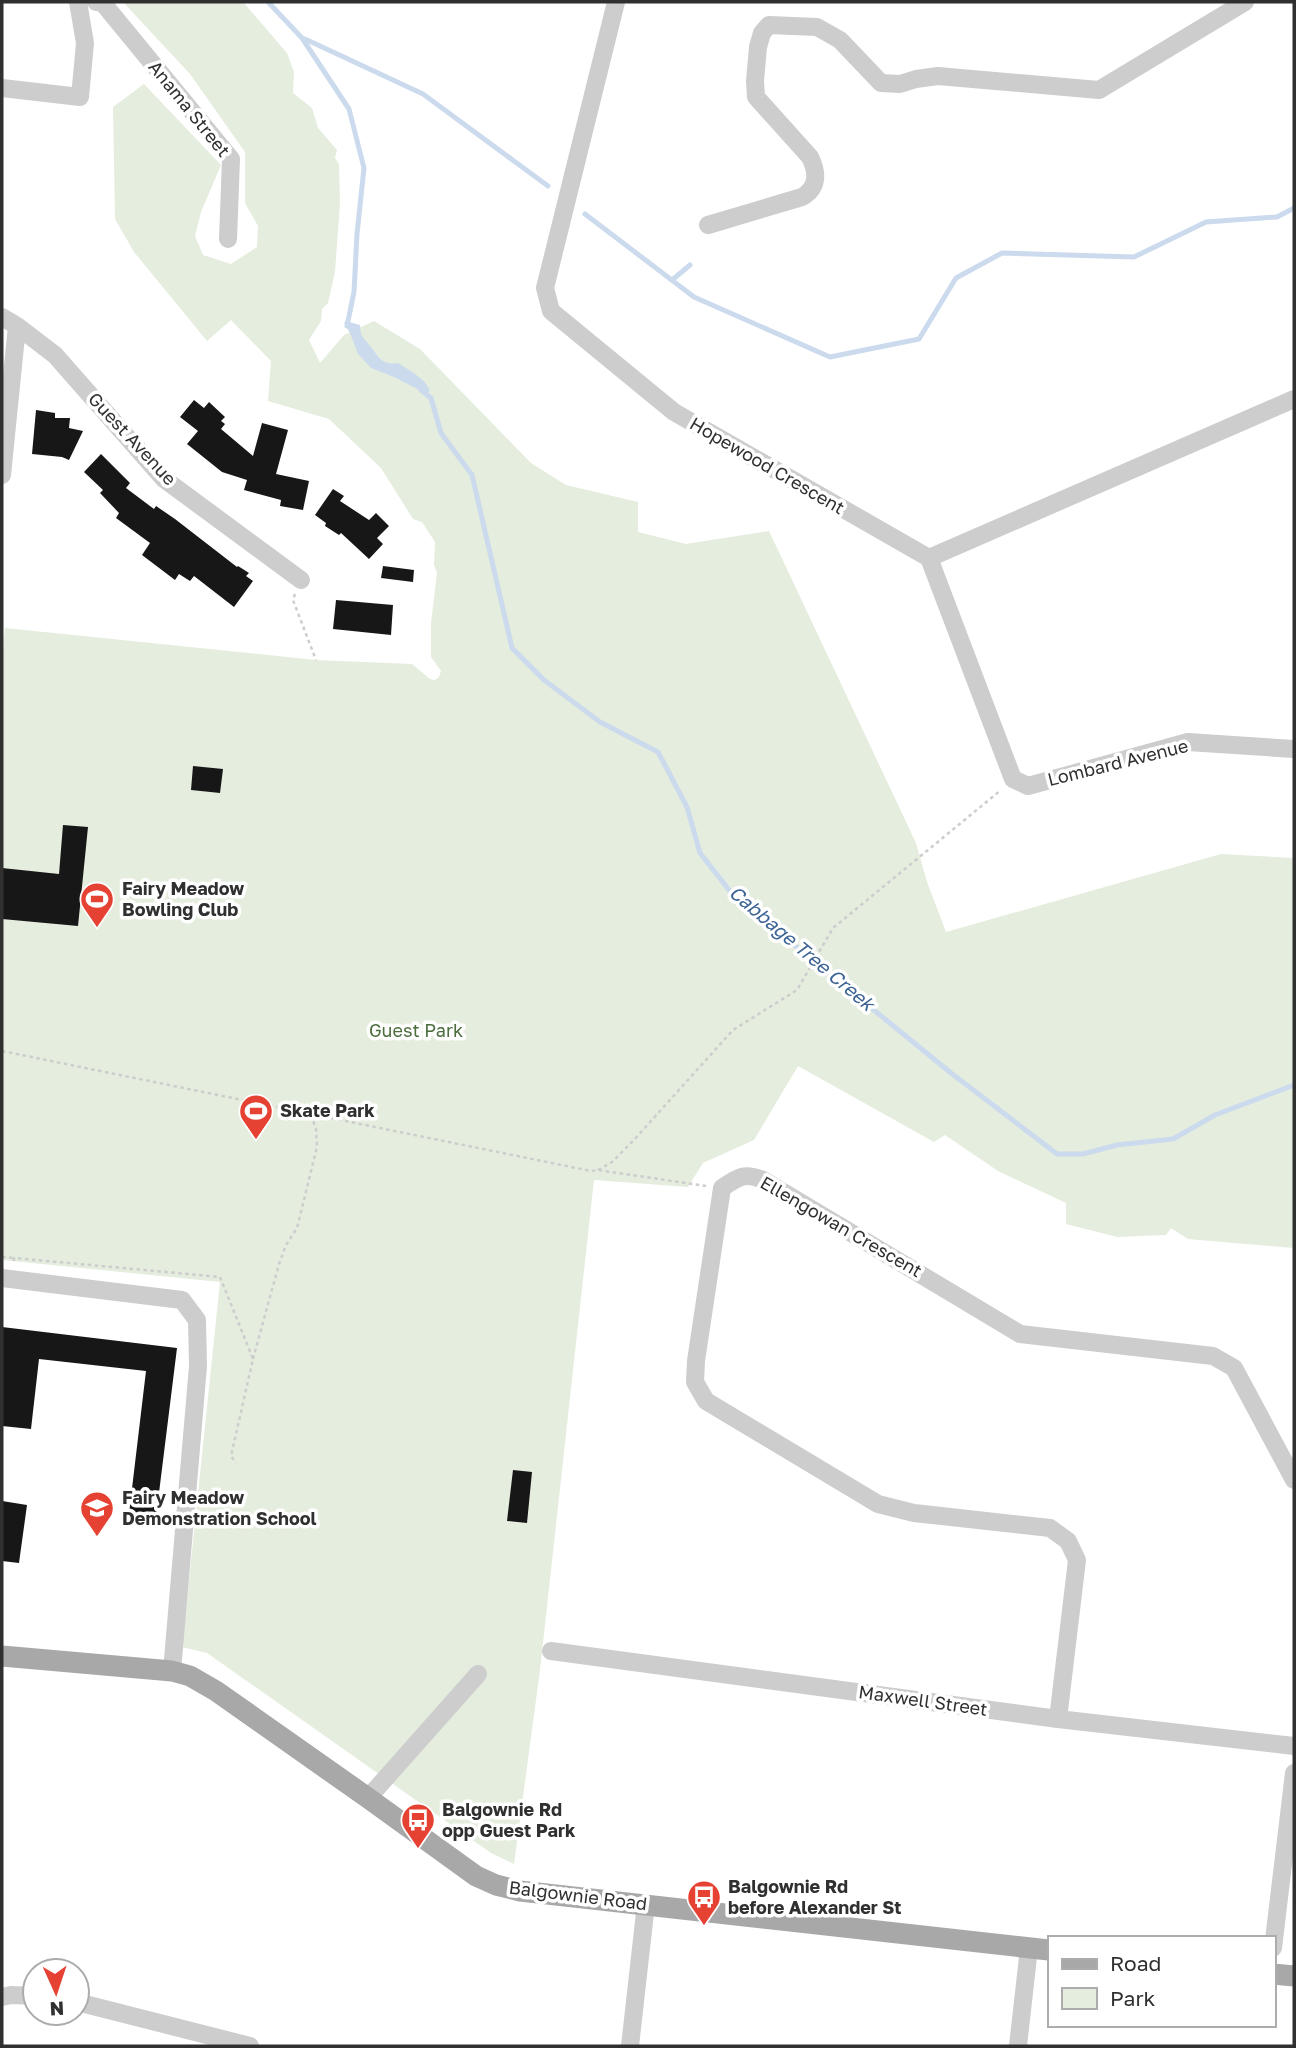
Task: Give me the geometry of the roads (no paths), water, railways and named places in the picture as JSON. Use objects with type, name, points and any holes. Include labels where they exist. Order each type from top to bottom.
[{"type":"main road","name":"Balgownie Road","points":[[2,1656],[172,1671],[190,1676],[216,1691],[368,1797],[476,1877],[496,1885],[520,1891],[1039,1949]]},
{"type":"main road","points":[[1275,1974],[1294,1976]]},
{"type":"street","points":[[2,88],[80,97],[85,43],[78,2]]},
{"type":"street","name":"Anama Street","points":[[96,2],[102,2],[231,159],[228,239]]},
{"type":"street","name":"Hopewood Crescent","points":[[616,2],[545,288],[551,311],[674,412],[929,558]]},
{"type":"street","points":[[708,225],[802,197],[811,191],[815,183],[815,169],[810,157],[756,97],[758,47],[762,33],[769,25],[817,27],[840,40],[881,83],[900,84],[938,76],[1099,90],[1245,2]]},
{"type":"street","points":[[2,475],[10,321]]},
{"type":"street","name":"Guest Avenue","points":[[10,321],[55,355],[164,479],[301,580]]},
{"type":"street","points":[[929,558],[1294,399]]},
{"type":"street","name":"Lombard Avenue","points":[[929,558],[1013,779],[1028,786],[1188,742],[1294,749]]},
{"type":"street","name":"Ellengowan Crescent","points":[[1058,1719],[1077,1560],[1068,1541],[1050,1528],[914,1513],[878,1504],[706,1401],[695,1382],[696,1361],[722,1188],[736,1178],[750,1175],[763,1180],[1020,1334],[1213,1356],[1234,1368],[1294,1480]]},
{"type":"street","points":[[2,1278],[182,1300],[197,1320],[198,1366],[172,1671]]},
{"type":"street","name":"Maxwell Street","points":[[551,1651],[1058,1719],[1294,1746]]},
{"type":"street","points":[[368,1797],[478,1674]]},
{"type":"street","points":[[1274,1936],[1294,1773]]},
{"type":"street","points":[[630,2046],[646,1904]]},
{"type":"street","points":[[1018,2046],[1039,1949]]},
{"type":"street","points":[[2,1997],[21,1995]]},
{"type":"street","points":[[91,2006],[250,2046]]},
{"type":"water","points":[[346,321],[360,325],[363,337],[381,359],[388,363],[398,363],[421,379],[430,391],[425,393],[371,368],[358,354],[344,323]]},
{"type":"waterway","name":"Cabbage Tree Creek","points":[[268,2],[302,38],[349,109],[364,168],[354,292],[347,326]]},
{"type":"waterway","points":[[305,39],[423,94],[548,186]]},
{"type":"waterway","points":[[585,214],[694,297],[830,357],[919,339],[956,278],[1002,253],[1134,257],[1206,222],[1277,217],[1294,208]]},
{"type":"waterway","name":"Cabbage Tree Creek","points":[[672,280],[690,265]]},
{"type":"waterway","name":"Cabbage Tree Creek","points":[[421,390],[431,398],[441,433],[472,475],[512,648],[544,680],[600,722],[658,752],[687,807],[700,853],[733,895],[951,1073],[1057,1154],[1083,1154],[1117,1145],[1173,1139],[1215,1115],[1294,1085]]},
{"type":"place","name":"Fairy Meadow Bowling Club","points":[[97,929]]},
{"type":"place","name":"Skate Park","points":[[256,1141]]},
{"type":"place","name":"Fairy Meadow Demonstration School","points":[[97,1538]]},
{"type":"place","name":"Balgownie Rd opp Guest Park","points":[[418,1850]]},
{"type":"place","name":"Balgownie Rd before Alexander St","points":[[704,1927]]},
{"type":"park label","name":"Guest Park","points":[[416,1031]]}]
